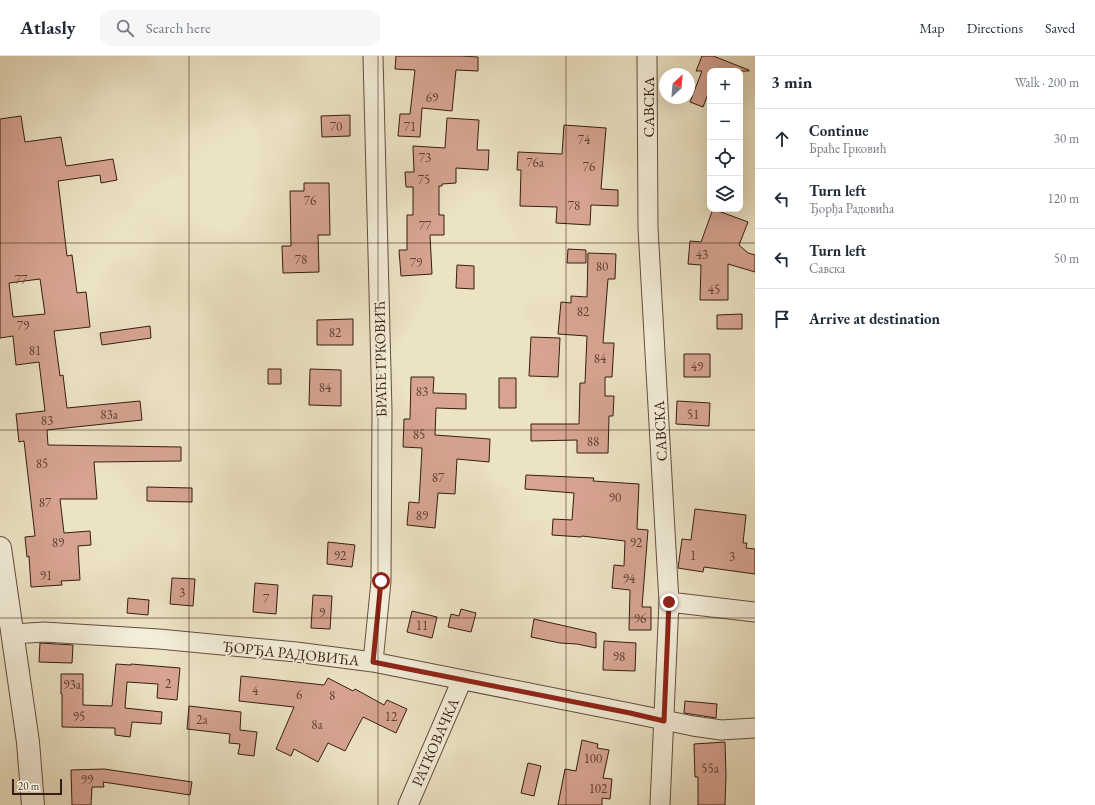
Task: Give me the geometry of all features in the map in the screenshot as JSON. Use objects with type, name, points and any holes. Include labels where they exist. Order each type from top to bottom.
[{"type":"street","name":"БРАЋЕ ГРКОВИЋ","points":[[373,56],[382,411],[381,581],[373,662]]},
{"type":"street","name":"САВСКА","points":[[647,56],[648,228],[669,602],[660,805]]},
{"type":"street","points":[[0,548],[28,742],[33,805]]},
{"type":"street","points":[[669,602],[755,612]]},
{"type":"street","name":"ЂОРЂА РАДОВИЋА","points":[[13,634],[44,632],[167,640],[296,652],[373,662],[664,721],[721,730],[755,728]]},
{"type":"street","name":"РАТКОВАЧКА","points":[[408,805],[462,680]]},
{"type":"building","points":[[396,56],[478,57],[478,71],[456,70],[452,111],[422,108],[420,137],[398,136],[400,114],[410,114],[415,70],[395,69]]},
{"type":"building","points":[[702,56],[713,56],[749,70],[743,71],[743,68],[707,68],[707,97],[703,107],[695,104],[695,89],[702,71],[696,71]]},
{"type":"building","points":[[350,115],[350,136],[322,137],[321,116]]},
{"type":"building","points":[[21,116],[25,142],[61,137],[66,166],[113,159],[117,180],[101,183],[100,175],[58,181],[67,256],[72,255],[77,293],[86,292],[90,327],[54,331],[60,376],[63,375],[67,408],[140,401],[142,420],[47,430],[48,445],[181,447],[181,461],[94,462],[97,499],[60,499],[64,533],[90,531],[91,545],[78,546],[80,580],[61,581],[62,585],[31,587],[29,556],[27,557],[25,537],[35,536],[24,441],[19,442],[16,414],[45,411],[39,362],[16,365],[13,336],[0,338],[0,119]],"holes":[[[40,279],[45,314],[13,317],[9,283]]]},
{"type":"building","points":[[447,118],[479,120],[477,150],[489,150],[488,170],[456,168],[456,183],[442,184],[442,186],[439,186],[439,215],[444,215],[444,235],[430,235],[432,274],[401,276],[399,250],[407,250],[407,215],[413,215],[413,187],[406,187],[405,172],[414,172],[413,146],[445,148]]},
{"type":"building","points":[[564,125],[606,128],[601,189],[618,190],[618,206],[591,205],[590,225],[556,223],[557,207],[520,206],[521,170],[517,170],[518,152],[562,154]]},
{"type":"building","points":[[304,183],[329,183],[330,235],[318,235],[319,272],[283,273],[282,246],[291,246],[290,191],[304,191]]},
{"type":"building","points":[[712,212],[721,212],[748,222],[739,245],[748,253],[755,255],[755,272],[728,264],[728,300],[700,300],[701,265],[688,264],[690,241],[701,242]]},
{"type":"building","points":[[568,249],[586,250],[586,263],[567,263]]},
{"type":"building","points":[[588,253],[616,254],[615,279],[608,279],[603,343],[614,343],[612,377],[605,377],[605,396],[614,396],[613,416],[609,416],[608,453],[577,453],[577,440],[531,441],[531,424],[579,424],[580,383],[585,383],[587,336],[558,334],[561,302],[571,303],[571,296],[587,297]]},
{"type":"building","points":[[457,265],[474,266],[474,289],[456,288]]},
{"type":"building","points":[[742,314],[742,329],[717,329],[717,315]]},
{"type":"building","points":[[353,319],[353,345],[317,345],[317,320]]},
{"type":"building","points":[[150,326],[151,338],[102,345],[100,333]]},
{"type":"building","points":[[531,337],[560,338],[558,377],[529,376]]},
{"type":"building","points":[[684,354],[710,354],[710,377],[684,377]]},
{"type":"building","points":[[268,369],[281,369],[281,384],[268,384]]},
{"type":"building","points":[[310,369],[341,370],[341,406],[309,405]]},
{"type":"building","points":[[411,377],[434,377],[433,393],[466,394],[466,409],[436,408],[435,435],[490,439],[489,462],[457,459],[455,494],[438,493],[435,528],[407,525],[409,502],[419,503],[422,448],[403,447],[404,419],[410,419]]},
{"type":"building","points":[[499,378],[516,378],[516,408],[499,408]]},
{"type":"building","points":[[677,401],[710,403],[709,426],[676,424]]},
{"type":"building","points":[[526,475],[594,478],[593,481],[639,484],[637,529],[648,530],[642,607],[651,607],[651,630],[629,630],[630,590],[612,588],[614,565],[624,566],[625,541],[582,536],[552,535],[553,519],[572,520],[574,493],[525,489]]},
{"type":"building","points":[[147,487],[192,488],[192,502],[147,501]]},
{"type":"building","points":[[695,509],[746,515],[743,543],[747,543],[746,548],[755,549],[755,574],[704,567],[703,572],[678,568],[682,539],[691,540]]},
{"type":"building","points":[[328,542],[355,545],[352,567],[327,564]]},
{"type":"building","points":[[172,578],[195,579],[193,606],[170,604]]},
{"type":"building","points":[[255,583],[278,585],[276,614],[253,612]]},
{"type":"building","points":[[313,595],[332,596],[330,629],[311,628]]},
{"type":"building","points":[[128,598],[149,600],[148,615],[127,613]]},
{"type":"building","points":[[461,609],[476,613],[471,632],[448,627],[451,614],[459,616]]},
{"type":"building","points":[[412,611],[437,617],[432,638],[407,632]]},
{"type":"building","points":[[534,619],[596,633],[596,648],[531,637]]},
{"type":"building","points":[[604,641],[636,643],[635,671],[603,670]]},
{"type":"building","points":[[40,643],[73,645],[72,663],[39,662]]},
{"type":"building","points":[[116,664],[180,668],[177,700],[157,698],[158,684],[127,682],[125,708],[162,712],[161,724],[132,722],[130,737],[115,735],[115,728],[62,727],[61,674],[83,674],[83,705],[112,706]]},
{"type":"building","points":[[241,676],[324,685],[328,678],[353,691],[355,689],[384,705],[387,700],[407,709],[396,733],[363,717],[345,751],[328,743],[318,762],[294,749],[291,756],[276,749],[294,707],[239,701]]},
{"type":"building","points":[[685,701],[717,704],[716,718],[684,713]]},
{"type":"building","points":[[189,706],[241,712],[240,730],[257,732],[254,756],[238,754],[240,744],[229,743],[230,734],[187,729]]},
{"type":"building","points":[[582,740],[598,744],[597,748],[609,750],[603,778],[612,779],[610,799],[602,798],[602,805],[558,805],[565,769],[576,771]]},
{"type":"building","points":[[725,742],[725,805],[698,805],[698,777],[695,777],[694,744]]},
{"type":"building","points":[[528,763],[541,766],[534,796],[521,793]]},
{"type":"building","points":[[104,769],[192,782],[190,795],[103,782],[104,787],[92,787],[91,805],[72,805],[71,770]]},
{"type":"route","points":[[381,581],[373,662],[664,721],[669,602]]}]
